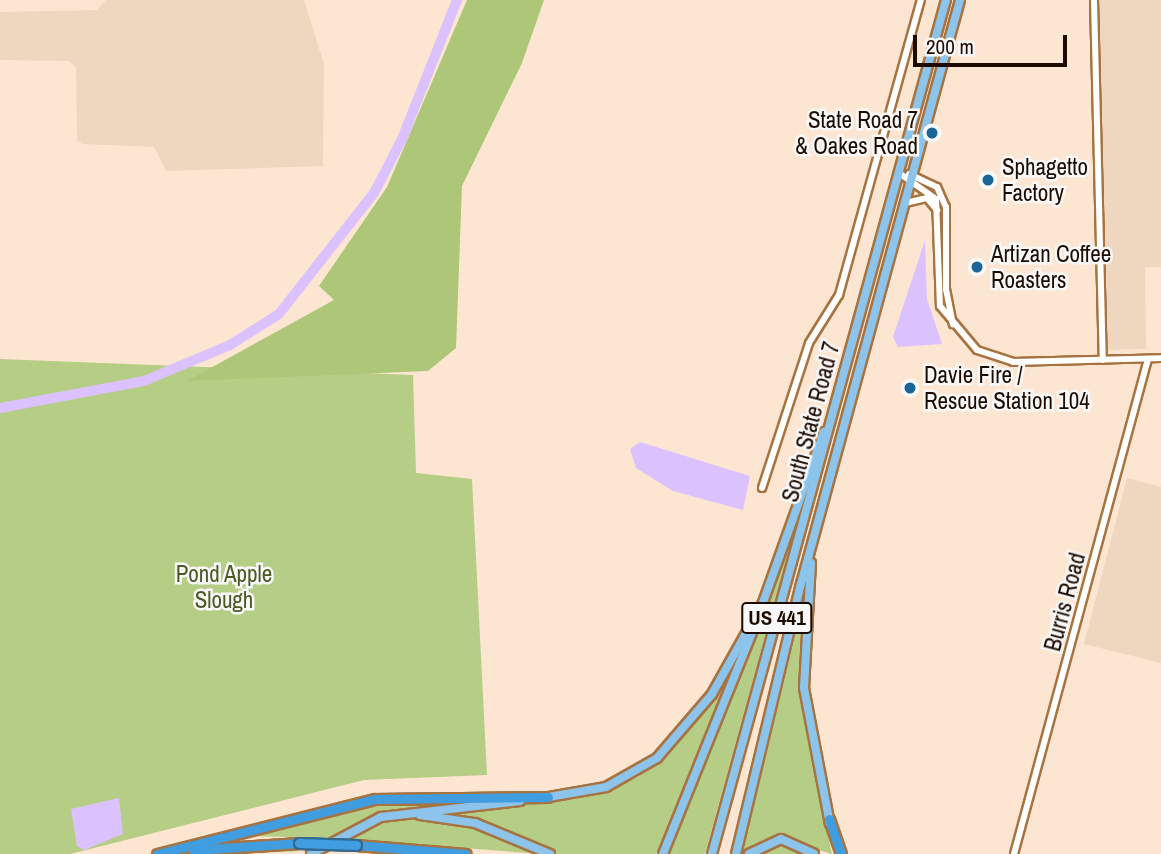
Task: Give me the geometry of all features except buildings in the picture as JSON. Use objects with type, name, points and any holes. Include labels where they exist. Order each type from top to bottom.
[{"type":"highway","points":[[160,854],[375,799],[548,797]]},
{"type":"highway","points":[[829,819],[839,854]]},
{"type":"highway","points":[[160,854],[299,843],[466,854]]},
{"type":"highway","points":[[356,845],[427,854]]},
{"type":"main road","name":"South State Road 7","points":[[712,854],[946,0]]},
{"type":"main road","name":"South State Road 7","points":[[736,854],[814,537],[960,0]]},
{"type":"main road","points":[[942,17],[950,39]]},
{"type":"main road","points":[[663,854],[763,603],[842,382]]},
{"type":"main road","points":[[814,537],[804,688],[829,819]]},
{"type":"main road","points":[[311,854],[364,822],[394,815],[548,797],[606,787],[657,758],[712,694],[763,603]]},
{"type":"main road","points":[[394,815],[464,820],[550,854]]},
{"type":"main road","points":[[749,854],[781,839],[814,854]]},
{"type":"street","points":[[762,488],[809,343],[839,295],[921,0]]},
{"type":"street","points":[[1094,0],[1103,360]]},
{"type":"street","points":[[899,173],[912,176],[943,195],[946,274],[953,326]]},
{"type":"street","points":[[912,176],[933,194],[938,212],[940,306],[953,326],[992,358],[1161,358]]},
{"type":"street","points":[[905,203],[927,198],[938,212]]},
{"type":"street","points":[[938,262],[946,274]]},
{"type":"street","name":"Burris Road","points":[[1014,854],[1148,359]]},
{"type":"shaded area","points":[[106,0],[304,0],[324,64],[323,166],[166,171],[154,147],[82,144],[77,140],[76,67],[69,61],[0,60],[0,12],[97,10]]},
{"type":"shaded area","points":[[1090,0],[1161,0],[1161,267],[1145,267],[1146,349],[1097,350]]},
{"type":"shaded area","points":[[925,240],[927,299],[942,344],[898,347],[893,337]]},
{"type":"shaded area","points":[[640,442],[750,476],[743,510],[673,491],[636,468],[630,449]]},
{"type":"shaded area","points":[[1127,478],[1161,487],[1161,663],[1084,644]]},
{"type":"shaded area","points":[[119,798],[123,834],[84,850],[77,846],[71,809]]},
{"type":"green space","points":[[467,0],[544,0],[522,63],[462,186],[456,348],[428,371],[187,381],[334,300],[319,286],[387,187]]},
{"type":"green space","name":"Pond Apple Slough","points":[[0,359],[413,375],[416,473],[472,479],[487,775],[364,780],[70,854],[0,854]]},
{"type":"green space","points":[[797,520],[705,854],[667,854],[750,654]]},
{"type":"green space","points":[[802,607],[806,731],[832,854],[775,837],[742,854]]},
{"type":"green space","points":[[738,658],[656,854],[557,854],[436,813],[576,799],[638,777],[667,754]]},
{"type":"green space","points":[[490,801],[383,814],[330,838],[240,836],[372,802]]},
{"type":"green space","points":[[431,818],[479,828],[543,854],[343,839],[385,822]]},
{"type":"green space","points":[[781,842],[810,854],[752,854]]},
{"type":"green space","points":[[287,850],[310,851],[216,854]]},
{"type":"waterway","points":[[0,408],[144,381],[230,345],[279,314],[374,193],[402,139],[457,0]]},
{"type":"place","name":"State Road 7 & Oakes Road","points":[[932,133]]},
{"type":"place","name":"Sphagetto Factory","points":[[988,180]]},
{"type":"place","name":"Artizan Coffee Roasters","points":[[977,267]]},
{"type":"place","name":"Davie Fire / Rescue Station 104","points":[[910,388]]}]
